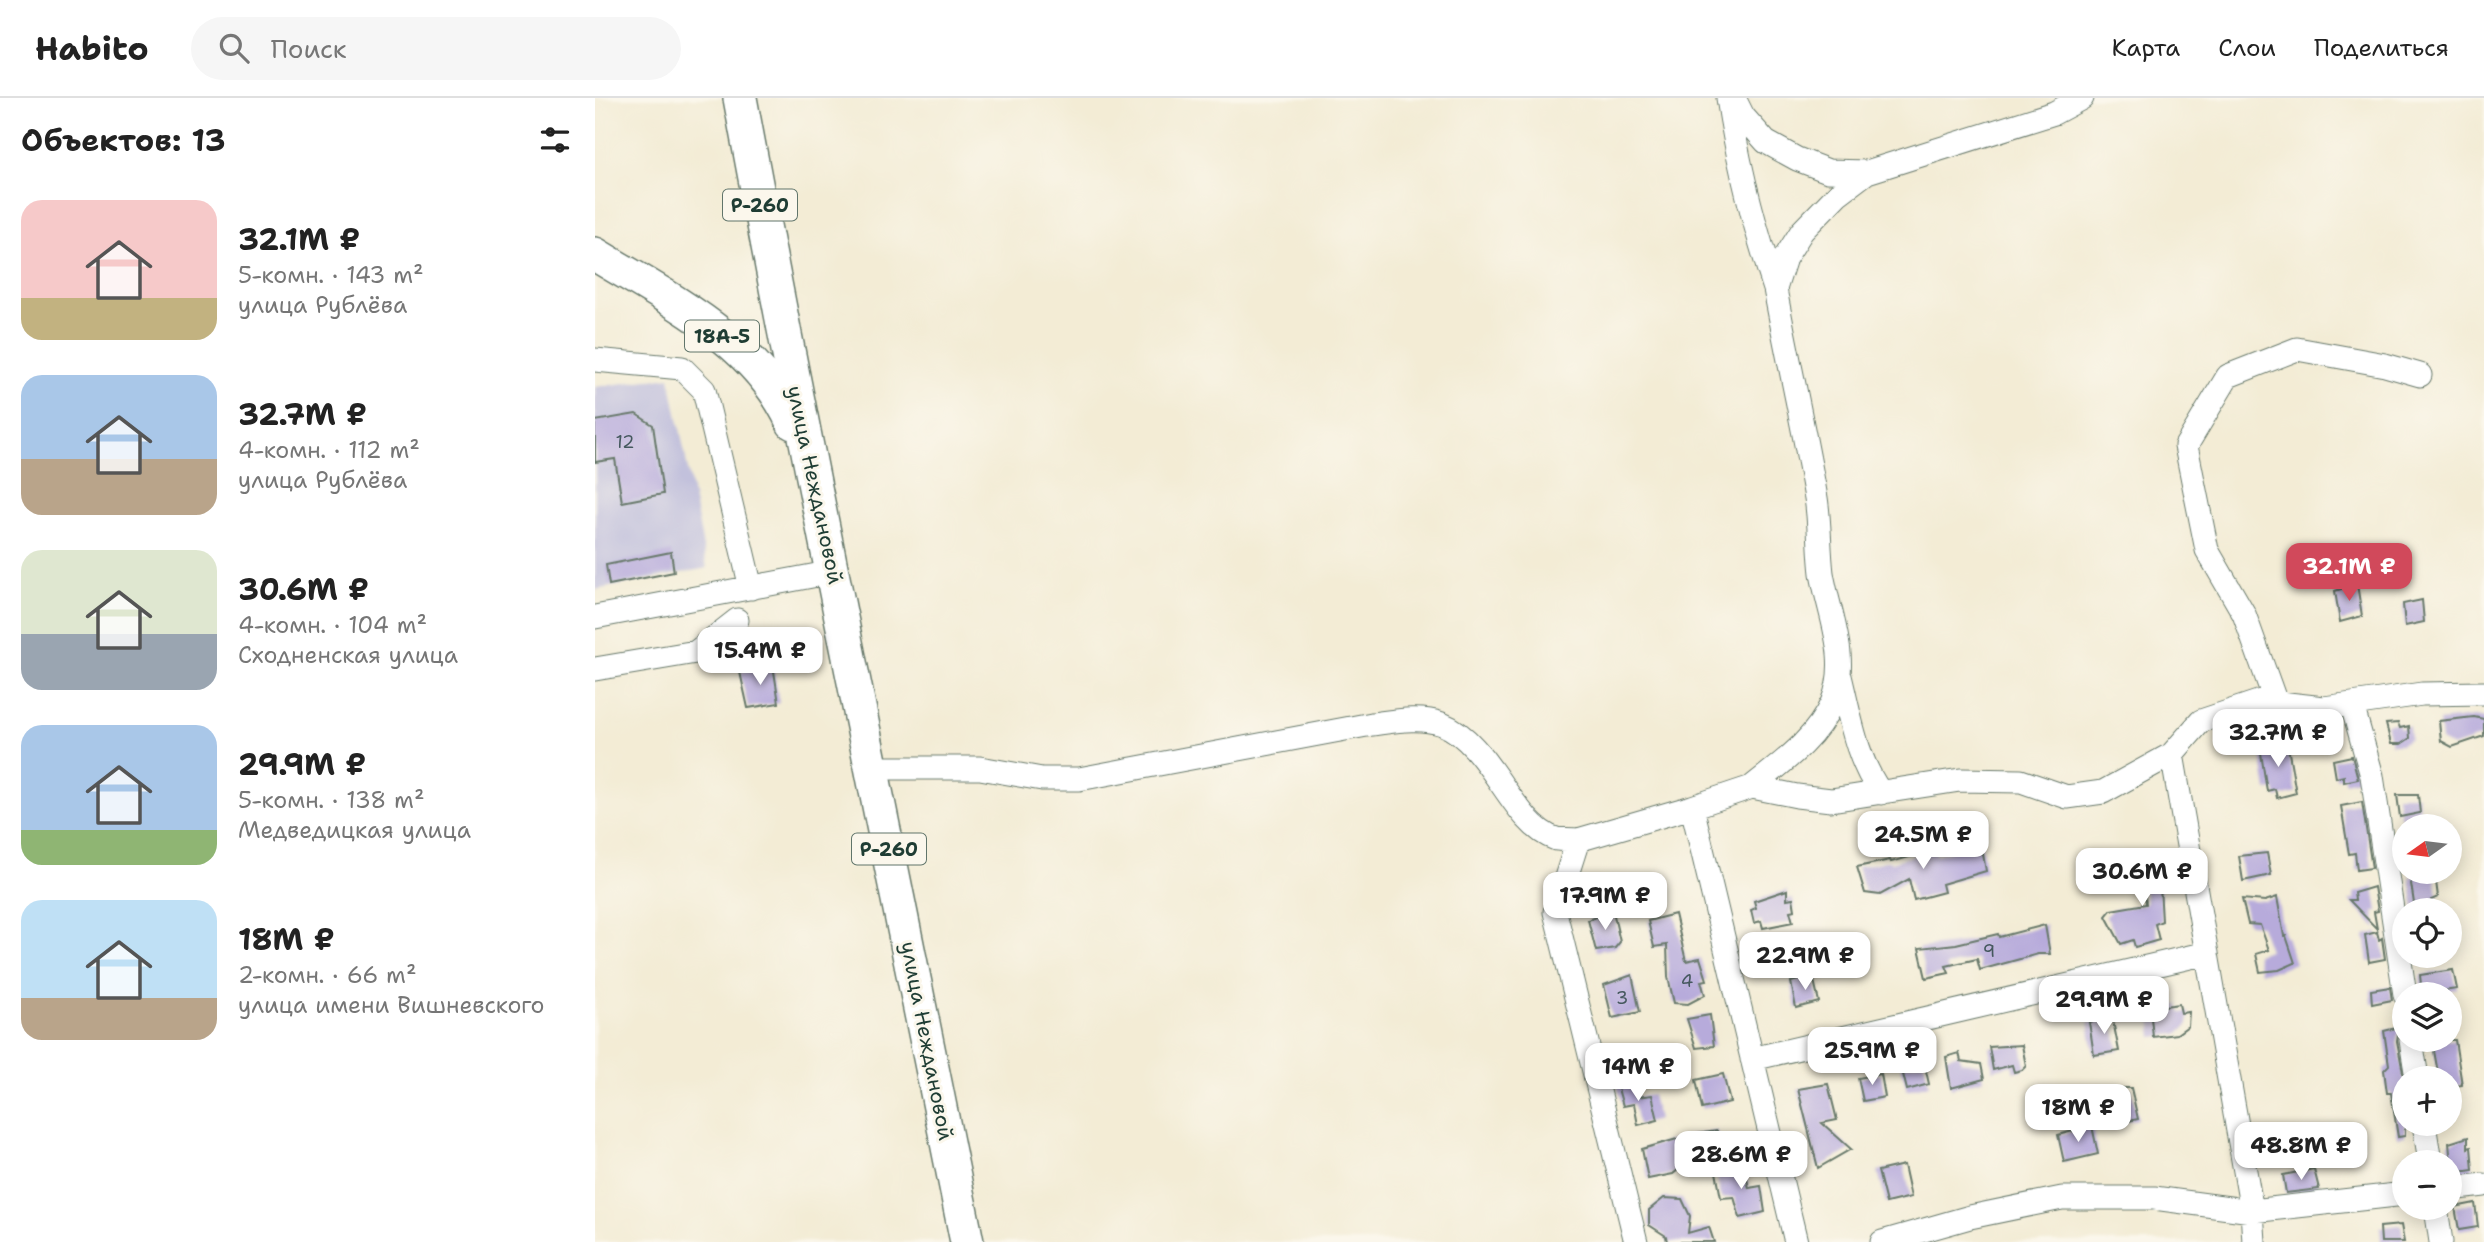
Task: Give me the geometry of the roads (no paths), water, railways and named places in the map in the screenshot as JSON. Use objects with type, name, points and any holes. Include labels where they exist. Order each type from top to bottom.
[{"type":"highway","name":"улица Неждановой","points":[[740,98],[808,457],[967,1242]]},
{"type":"highway","name":"18А-5","points":[[595,254],[708,324],[745,355],[771,385],[808,457]]},
{"type":"highway","points":[[708,324],[749,332],[767,326],[780,312]]},
{"type":"street","points":[[1728,98],[1736,151],[1751,214],[1775,289],[1816,500],[1822,573],[1840,654],[1840,676],[1868,775],[1881,793]]},
{"type":"street","points":[[1734,98],[1743,116],[1766,142],[1797,159],[1828,171],[1867,172],[2054,113],[2082,98]]},
{"type":"street","points":[[1775,289],[1785,258],[1802,231],[1838,194],[1867,172]]},
{"type":"street","points":[[2276,703],[2244,614],[2207,550],[2186,446],[2228,376],[2297,349],[2385,365],[2420,375]]},
{"type":"street","points":[[595,360],[681,368],[704,390],[751,588]]},
{"type":"street","points":[[595,617],[833,572]]},
{"type":"street","points":[[595,669],[696,652],[737,620]]},
{"type":"street","points":[[873,768],[980,768],[1042,779],[1079,779],[1307,736],[1415,719],[1442,724],[1464,737],[1534,825],[1556,839],[1577,840],[1752,787],[1794,754],[1817,729],[1832,701],[1840,676]]},
{"type":"street","points":[[1752,787],[1831,800],[1960,780],[2021,781],[2067,797],[2103,792],[2172,754],[2201,721],[2261,701],[2324,708],[2422,694],[2484,693]]},
{"type":"street","points":[[2352,705],[2372,776],[2403,982]]},
{"type":"street","points":[[1817,729],[1855,734]]},
{"type":"street","points":[[2172,754],[2252,1211],[2254,1242]]},
{"type":"street","points":[[1692,807],[1795,1242]]},
{"type":"street","points":[[1577,840],[1555,912],[1636,1242]]},
{"type":"street","points":[[1752,1059],[2207,953]]},
{"type":"street","points":[[2462,1188],[2484,1185]]},
{"type":"street","points":[[1882,1242],[1970,1217],[2062,1198],[2154,1198],[2252,1211],[2392,1195]]},
{"type":"street","points":[[2438,1220],[2441,1242]]}]
